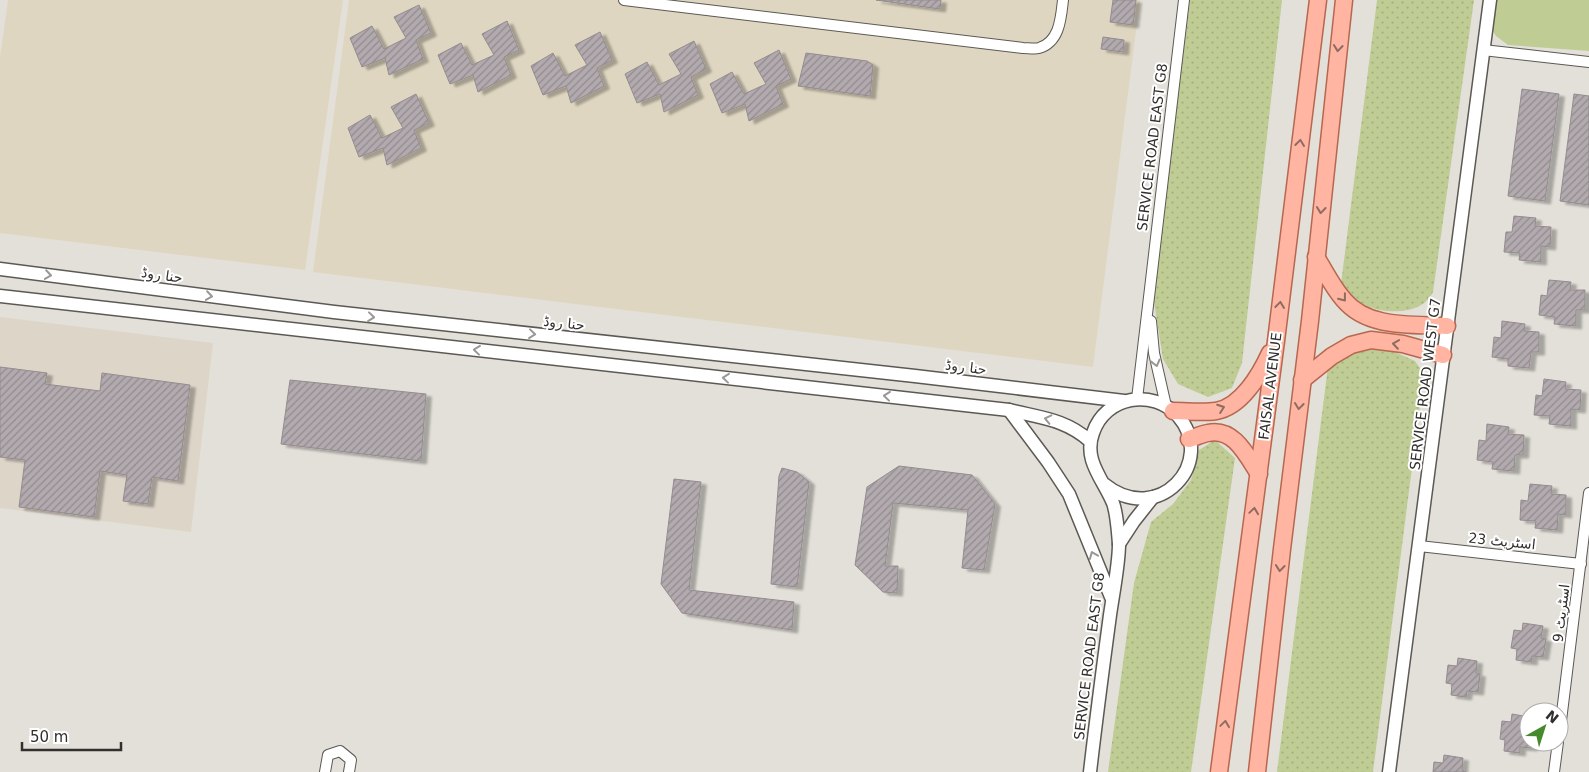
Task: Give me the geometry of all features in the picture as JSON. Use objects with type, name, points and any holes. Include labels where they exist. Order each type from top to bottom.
[{"type":"main road","name":"FAISAL AVENUE","points":[[1219,772],[1259,474],[1318,0]]},
{"type":"main road","points":[[1257,772],[1344,0]]},
{"type":"main road","points":[[1316,257],[1343,300],[1353,309],[1368,317],[1382,322],[1447,326]]},
{"type":"main road","points":[[1302,380],[1332,356],[1351,345],[1370,340],[1403,344],[1443,355]]},
{"type":"main road","points":[[1170,408],[1218,411],[1231,404],[1247,392],[1257,379],[1276,341]]},
{"type":"main road","points":[[1190,439],[1210,432],[1223,433],[1231,437],[1240,446],[1259,474]]},
{"type":"street","points":[[624,0],[1023,48],[1040,48],[1052,40],[1060,26],[1063,0]]},
{"type":"street","name":"SERVICE ROAD EAST G8","points":[[1131,400],[1150,297],[1184,0]]},
{"type":"street","name":"SERVICE ROAD WEST G7","points":[[1389,772],[1490,0]]},
{"type":"street","points":[[1484,50],[1589,62]]},
{"type":"street","name":"حنا روڈ","points":[[0,269],[334,312],[1131,400]]},
{"type":"street","points":[[0,296],[1010,410],[1058,421],[1077,429],[1090,441]]},
{"type":"street","name":"SERVICE ROAD EAST G8","points":[[1150,297],[1154,353],[1170,408]]},
{"type":"street","points":[[581,362],[584,340]]},
{"type":"street","points":[[1104,484],[1123,496],[1153,497],[1170,489],[1183,476],[1190,458],[1190,439],[1183,424],[1170,408],[1147,399],[1131,400],[1108,410],[1096,424],[1090,441],[1092,464],[1114,505],[1119,544]]},
{"type":"street","points":[[1010,410],[1069,494],[1112,600]]},
{"type":"street","name":"اسٹریٹ 9","points":[[1563,702],[1589,493]]},
{"type":"street","points":[[1119,544],[1134,520],[1153,497]]},
{"type":"street","name":"SERVICE ROAD EAST G8","points":[[1090,772],[1119,544]]},
{"type":"street","name":"اسٹریٹ 23","points":[[1419,546],[1581,564]]},
{"type":"street","points":[[325,772],[328,755],[340,751],[350,760],[349,772]]},
{"type":"street","points":[[1554,772],[1557,752]]},
{"type":"shaded area","points":[[8,0],[343,0],[305,270],[0,233],[0,57]]},
{"type":"shaded area","points":[[349,0],[1140,0],[1093,367],[313,272]]},
{"type":"shaded area","points":[[0,317],[213,343],[191,532],[0,508]]},
{"type":"green space","points":[[1190,0],[1282,0],[1242,363],[1232,388],[1208,397],[1178,384],[1163,359],[1153,296]]},
{"type":"green space","points":[[1377,0],[1474,0],[1433,292],[1428,300],[1421,305],[1403,311],[1383,310],[1365,305],[1349,293],[1341,284]]},
{"type":"green space","points":[[1496,0],[1589,0],[1589,51],[1508,45],[1496,36],[1491,28]]},
{"type":"green space","points":[[1384,347],[1415,361],[1424,374],[1373,772],[1277,772],[1328,366],[1356,348]]},
{"type":"green space","points":[[1215,440],[1235,458],[1191,772],[1108,772],[1134,583],[1151,522],[1173,504],[1191,480],[1199,450]]},
{"type":"building","points":[[876,0],[941,0],[940,9]]},
{"type":"building","points":[[1113,0],[1136,0],[1133,25],[1110,22]]},
{"type":"building","points":[[419,5],[431,33],[416,40],[423,59],[389,75],[385,58],[362,67],[350,38],[372,26],[384,49],[406,38],[394,17]]},
{"type":"building","points":[[507,21],[519,50],[504,57],[511,75],[478,92],[473,75],[450,84],[438,55],[461,43],[472,65],[494,55],[482,34]]},
{"type":"building","points":[[600,32],[612,60],[597,68],[604,86],[571,103],[566,86],[543,95],[531,66],[553,53],[565,76],[587,65],[575,45]]},
{"type":"building","points":[[1103,37],[1124,40],[1123,52],[1101,49]]},
{"type":"building","points":[[694,41],[706,69],[691,77],[698,95],[664,112],[660,94],[637,103],[625,74],[647,62],[659,85],[681,74],[669,54]]},
{"type":"building","points":[[779,50],[791,79],[776,86],[783,104],[749,121],[745,104],[722,113],[710,84],[732,72],[744,94],[766,84],[754,63]]},
{"type":"building","points":[[806,53],[867,61],[873,65],[870,96],[798,86]]},
{"type":"building","points":[[1522,89],[1559,94],[1545,201],[1508,196]]},
{"type":"building","points":[[416,94],[429,123],[414,130],[421,148],[387,165],[383,148],[359,157],[348,128],[370,115],[382,138],[403,128],[391,107]]},
{"type":"building","points":[[1574,94],[1589,96],[1589,205],[1560,201]]},
{"type":"building","points":[[1514,216],[1536,218],[1535,226],[1551,227],[1550,247],[1541,246],[1541,262],[1519,260],[1520,253],[1504,252],[1506,232],[1512,232]]},
{"type":"building","points":[[1549,280],[1571,282],[1570,290],[1585,290],[1585,310],[1576,310],[1576,326],[1554,324],[1555,317],[1539,315],[1541,295],[1547,296]]},
{"type":"building","points":[[1502,321],[1525,324],[1524,331],[1539,332],[1539,352],[1531,352],[1529,368],[1508,366],[1508,359],[1492,357],[1494,337],[1501,338]]},
{"type":"building","points":[[0,367],[47,373],[45,384],[100,391],[102,373],[190,385],[178,481],[152,477],[148,504],[123,501],[127,475],[100,471],[94,517],[19,507],[25,460],[0,457]]},
{"type":"building","points":[[1544,379],[1566,382],[1565,389],[1581,390],[1580,410],[1571,409],[1571,426],[1549,424],[1550,416],[1534,415],[1536,395],[1542,396]]},
{"type":"building","points":[[290,380],[426,394],[421,461],[281,444]]},
{"type":"building","points":[[1487,424],[1509,427],[1508,434],[1524,435],[1523,455],[1515,455],[1514,471],[1492,469],[1493,462],[1477,460],[1479,440],[1486,441]]},
{"type":"building","points":[[899,466],[972,475],[995,504],[984,570],[962,568],[968,510],[893,503],[885,566],[898,566],[897,593],[883,592],[855,565],[867,487]]},
{"type":"building","points":[[782,468],[797,472],[809,482],[797,587],[771,584],[779,476]]},
{"type":"building","points":[[674,479],[701,482],[689,590],[794,602],[792,630],[682,613],[661,584]]},
{"type":"building","points":[[1530,484],[1552,486],[1551,494],[1566,495],[1566,515],[1558,514],[1557,530],[1535,528],[1536,521],[1520,520],[1521,500],[1528,501]]},
{"type":"building","points":[[1523,623],[1543,626],[1541,638],[1546,639],[1543,657],[1532,656],[1532,662],[1516,660],[1517,649],[1511,648],[1514,630],[1522,631]]},
{"type":"building","points":[[1458,658],[1477,661],[1476,673],[1480,674],[1478,692],[1467,691],[1466,697],[1451,695],[1452,684],[1446,683],[1448,665],[1457,666]]},
{"type":"building","points":[[1512,714],[1519,715],[1520,753],[1504,751],[1505,740],[1500,739],[1502,721],[1511,722]]},
{"type":"building","points":[[1444,755],[1463,758],[1462,770],[1466,772],[1433,772],[1434,762],[1443,763]]}]
